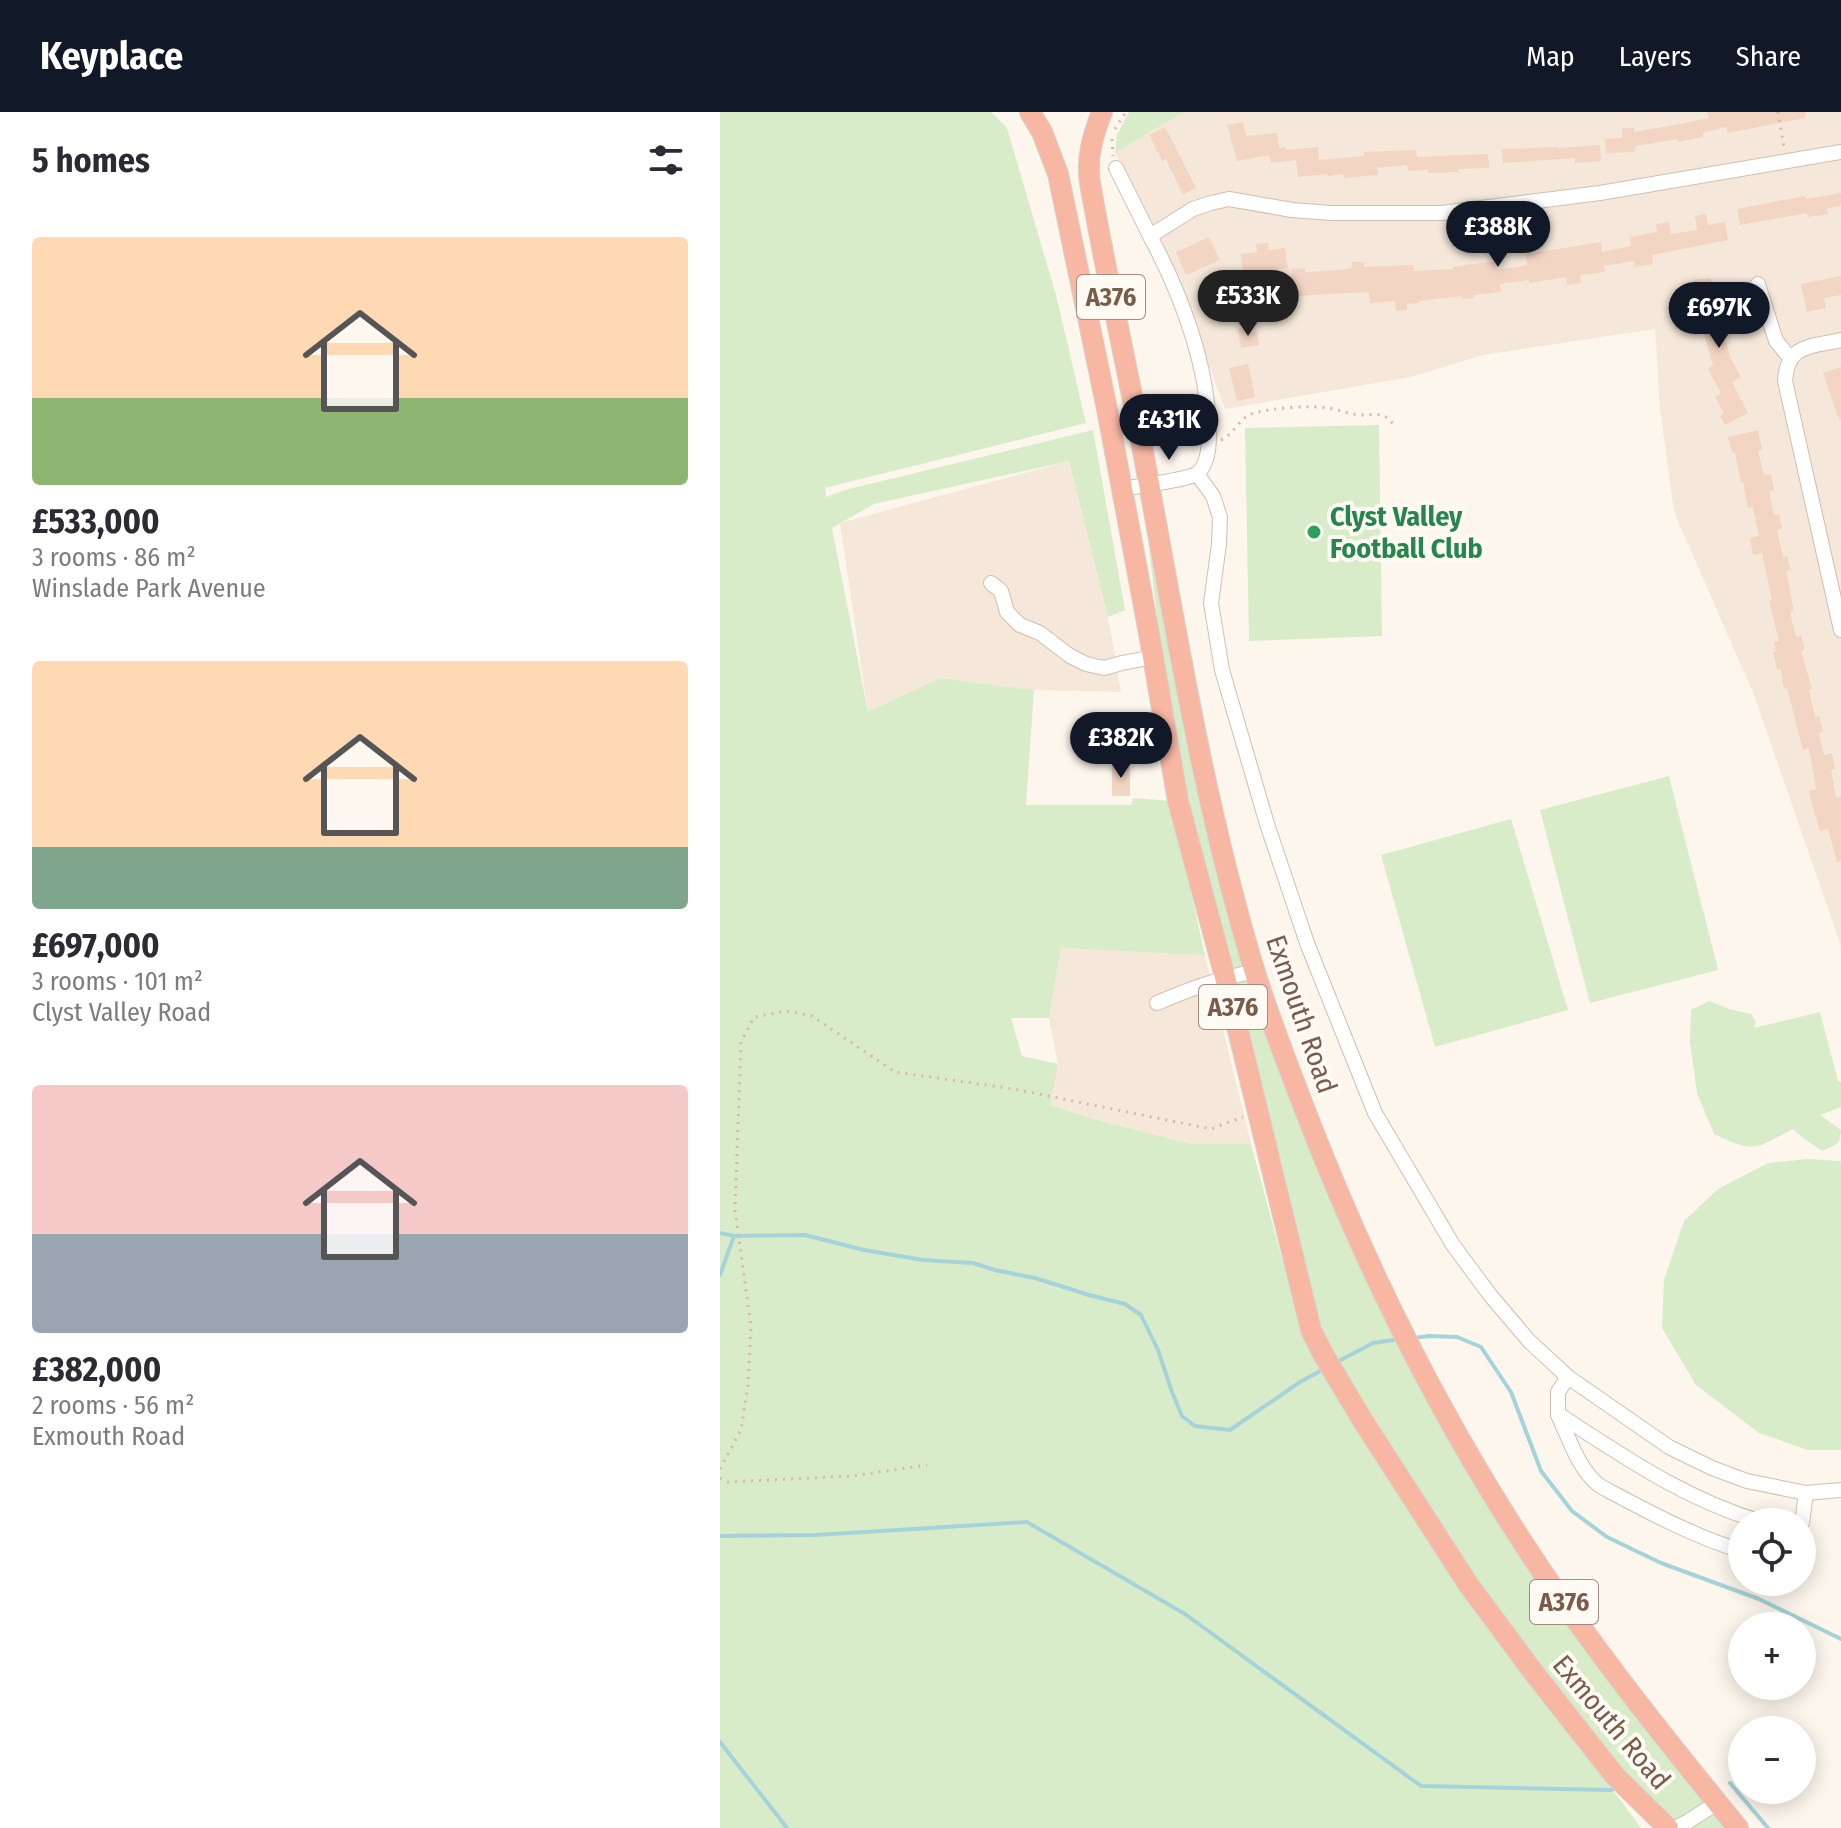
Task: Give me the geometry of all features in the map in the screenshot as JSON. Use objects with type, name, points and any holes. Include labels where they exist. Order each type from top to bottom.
[{"type":"highway","name":"Exmouth Road","points":[[1030,112],[1042,132],[1058,174],[1122,489],[1178,801],[1225,977],[1311,1330],[1363,1421],[1477,1597],[1615,1776],[1671,1828]]},
{"type":"highway","name":"Exmouth Road","points":[[1102,112],[1092,141],[1088,169],[1198,751],[1220,847],[1255,971],[1291,1073],[1326,1165],[1398,1323],[1457,1435],[1531,1555],[1594,1644],[1677,1754],[1738,1828]]},
{"type":"street","points":[[1150,236],[1193,209],[1229,199],[1331,213],[1442,213],[1577,197],[1841,152]]},
{"type":"street","points":[[1116,168],[1181,306],[1201,365],[1208,408],[1209,444],[1205,462],[1197,474],[1186,479],[1122,489]]},
{"type":"street","points":[[1758,284],[1776,341],[1790,358]]},
{"type":"street","points":[[1841,340],[1797,351],[1786,367],[1785,381],[1841,630]]},
{"type":"street","points":[[1197,474],[1213,496],[1220,517],[1211,603],[1222,670],[1267,824],[1307,943],[1369,1098],[1453,1245],[1529,1341],[1568,1377],[1669,1447],[1747,1481],[1806,1493],[1841,1490]]},
{"type":"street","points":[[991,583],[1001,591],[1007,612],[1020,625],[1040,633],[1086,664],[1104,668],[1153,657]]},
{"type":"street","points":[[1157,1003],[1193,987],[1255,971]]},
{"type":"street","points":[[1568,1377],[1558,1392],[1558,1414],[1588,1477],[1684,1530],[1728,1547]]},
{"type":"street","points":[[1558,1414],[1648,1473],[1692,1496],[1728,1510]]},
{"type":"street","points":[[1804,1508],[1806,1493]]},
{"type":"street","points":[[1671,1828],[1717,1803]]},
{"type":"path","points":[[1116,168],[1111,137],[1126,112]]},
{"type":"path","points":[[1778,112],[1787,162]]},
{"type":"path","points":[[1209,444],[1228,437],[1244,418],[1253,413],[1327,408],[1360,415],[1382,414],[1393,424]]},
{"type":"path","points":[[720,1469],[741,1430],[748,1385],[751,1326],[735,1210],[741,1042],[754,1017],[787,1011],[812,1016],[895,1072],[1014,1089],[1211,1129],[1258,1111]]},
{"type":"path","points":[[720,1478],[728,1482],[852,1476],[927,1465]]},
{"type":"shaded area","points":[[1184,112],[1841,112],[1841,946],[1754,695],[1674,512],[1660,409],[1655,329],[1483,355],[1411,377],[1225,409],[1169,257],[1115,153]]},
{"type":"shaded area","points":[[1069,461],[1108,617],[1121,692],[1034,690],[940,678],[868,713],[840,523]]},
{"type":"shaded area","points":[[1061,948],[1204,952],[1251,1144],[1192,1144],[1049,1105],[1058,1064],[1049,1018]]},
{"type":"green space","points":[[720,112],[991,112],[1007,128],[1056,295],[1086,423],[825,488],[826,497],[1093,430],[1125,610],[1108,617],[1069,461],[874,504],[832,528],[868,712],[940,678],[1034,690],[1026,805],[1131,805],[1133,798],[1171,801],[1205,955],[1061,948],[1049,1018],[1011,1018],[1022,1056],[1058,1064],[1050,1105],[1192,1144],[1251,1144],[1303,1336],[1490,1624],[1641,1828],[720,1828]]},
{"type":"green space","points":[[1129,112],[1184,112],[1115,153],[1117,135]]},
{"type":"green space","name":"Clyst Valley Football Club","points":[[1379,425],[1382,636],[1249,641],[1245,428]]},
{"type":"green space","points":[[1148,541],[1214,858],[1424,1388],[1729,1828],[1677,1828],[1590,1734],[1509,1629],[1441,1528],[1318,1329],[1172,742]]},
{"type":"green space","points":[[1669,776],[1718,970],[1590,1003],[1540,810]]},
{"type":"green space","points":[[1511,819],[1568,1010],[1435,1047],[1381,855]]},
{"type":"green space","points":[[1709,1001],[1751,1014],[1756,1022],[1754,1028],[1820,1012],[1838,1081],[1841,1082],[1841,1107],[1820,1115],[1841,1130],[1836,1144],[1822,1151],[1793,1129],[1755,1146],[1739,1144],[1714,1134],[1697,1093],[1690,1042],[1691,1010]]},
{"type":"green space","points":[[1808,1159],[1841,1161],[1841,1450],[1808,1450],[1759,1433],[1696,1385],[1662,1328],[1664,1280],[1684,1221],[1718,1189],[1768,1163]]},
{"type":"building","points":[[1707,112],[1805,112],[1805,118],[1728,133],[1726,127],[1702,133],[1703,137],[1635,146],[1635,152],[1606,153],[1605,139],[1622,138],[1622,128],[1634,128],[1634,132],[1675,125],[1709,118]]},
{"type":"building","points":[[1243,122],[1246,136],[1277,133],[1279,148],[1318,147],[1319,160],[1364,156],[1364,152],[1416,150],[1417,157],[1488,154],[1489,168],[1428,173],[1428,170],[1408,171],[1407,165],[1377,168],[1378,175],[1298,177],[1296,160],[1271,163],[1269,155],[1237,161],[1227,125]]},
{"type":"building","points":[[1165,127],[1196,188],[1183,195],[1166,159],[1162,161],[1149,135]]},
{"type":"building","points":[[1600,145],[1601,161],[1575,163],[1575,158],[1503,163],[1502,149]]},
{"type":"building","points":[[1841,193],[1841,206],[1827,208],[1828,214],[1808,217],[1807,213],[1740,225],[1737,209],[1805,196],[1806,199]]},
{"type":"building","points":[[1706,214],[1708,225],[1725,222],[1728,240],[1652,255],[1653,264],[1635,267],[1634,261],[1604,266],[1605,272],[1580,275],[1581,283],[1567,285],[1566,277],[1500,284],[1501,292],[1474,295],[1474,298],[1462,299],[1462,296],[1419,301],[1407,304],[1407,310],[1396,311],[1395,301],[1370,303],[1369,292],[1293,296],[1292,269],[1305,268],[1305,272],[1340,270],[1352,268],[1352,262],[1364,262],[1364,267],[1413,265],[1414,271],[1453,269],[1495,261],[1497,270],[1527,265],[1526,254],[1601,242],[1602,252],[1631,246],[1630,237],[1657,232],[1656,224],[1669,222],[1671,234],[1697,230],[1695,216]]},
{"type":"building","points":[[1209,237],[1220,260],[1186,275],[1176,252]]},
{"type":"building","points":[[1268,243],[1269,250],[1285,248],[1288,268],[1262,271],[1263,276],[1252,277],[1251,271],[1243,271],[1241,254],[1257,252],[1256,244]]},
{"type":"building","points":[[1841,276],[1841,295],[1824,298],[1826,308],[1807,312],[1801,284]]},
{"type":"building","points":[[1711,278],[1713,293],[1724,292],[1726,307],[1716,308],[1730,357],[1741,377],[1732,382],[1748,413],[1725,425],[1720,416],[1724,413],[1715,397],[1721,393],[1708,369],[1713,365],[1697,311],[1693,280]]},
{"type":"building","points":[[1250,328],[1252,332],[1257,331],[1259,345],[1241,348],[1238,329]]},
{"type":"building","points":[[1248,364],[1255,397],[1237,401],[1229,368]]},
{"type":"building","points":[[1841,367],[1841,419],[1839,420],[1823,373]]},
{"type":"building","points":[[1758,430],[1762,450],[1758,451],[1764,475],[1771,474],[1774,490],[1769,491],[1774,515],[1779,514],[1782,529],[1777,530],[1783,557],[1787,556],[1791,570],[1786,571],[1794,611],[1790,612],[1796,637],[1801,636],[1805,650],[1801,651],[1812,689],[1809,690],[1815,717],[1819,716],[1823,732],[1819,733],[1824,755],[1832,753],[1835,769],[1831,770],[1836,798],[1841,796],[1841,862],[1837,862],[1828,829],[1820,831],[1812,804],[1809,791],[1816,789],[1809,748],[1803,750],[1781,669],[1777,670],[1773,652],[1776,651],[1774,642],[1779,641],[1769,601],[1772,600],[1762,553],[1753,555],[1750,538],[1759,536],[1753,507],[1748,508],[1735,452],[1732,453],[1728,437]]},
{"type":"building","points":[[1112,763],[1130,763],[1130,796],[1112,796]]},
{"type":"waterway","points":[[720,1233],[734,1236],[805,1235],[864,1250],[923,1260],[973,1263],[1125,1304],[1141,1315],[1158,1350],[1182,1416],[1195,1426],[1230,1430],[1324,1369]]},
{"type":"waterway","points":[[720,1275],[734,1236]]},
{"type":"waterway","points":[[1414,1338],[1457,1337],[1481,1347],[1511,1392],[1541,1471],[1572,1511],[1607,1537],[1661,1563],[1759,1599],[1841,1639]]},
{"type":"waterway","points":[[1335,1363],[1373,1343],[1401,1339]]},
{"type":"waterway","points":[[720,1536],[816,1535],[1027,1522],[1185,1614],[1421,1786],[1612,1790]]},
{"type":"waterway","points":[[720,1742],[787,1828]]},
{"type":"waterway","points":[[1748,1804],[1768,1828]]},
{"type":"place","name":"Clyst Valley Football Club","points":[[1314,532]]}]
